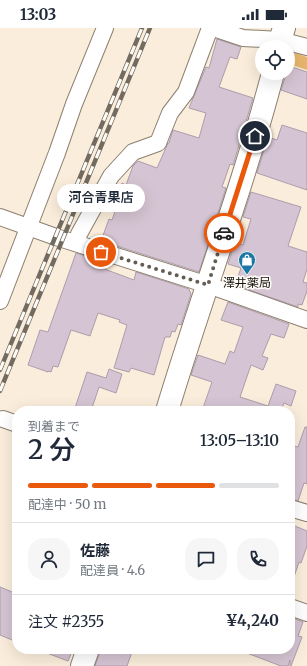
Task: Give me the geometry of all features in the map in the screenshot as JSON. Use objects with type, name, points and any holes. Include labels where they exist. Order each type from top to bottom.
[{"type":"highway","points":[[168,406],[185,349],[208,285],[259,123],[270,80]]},
{"type":"highway","points":[[82,666],[86,654]]},
{"type":"street","points":[[0,300],[74,104],[105,28]]},
{"type":"street","points":[[76,243],[79,234],[111,176],[133,152],[158,143],[170,113],[186,92],[212,28],[243,38],[281,38],[307,47]]},
{"type":"street","points":[[0,217],[208,285],[307,320]]},
{"type":"street","points":[[295,509],[307,513]]},
{"type":"street","points":[[295,609],[307,613]]},
{"type":"shaded area","points":[[295,53],[307,57],[307,70],[295,66]]},
{"type":"building","points":[[217,39],[241,47],[237,59],[230,57],[219,87],[253,98],[233,165],[230,164],[222,187],[226,188],[199,272],[101,241],[109,219],[112,220],[120,197],[118,196],[122,183],[126,185],[133,166],[138,161],[157,168],[169,143],[173,130],[199,138],[206,113],[189,108],[206,67],[209,68]]},
{"type":"building","points":[[295,68],[307,72],[307,99],[281,90],[284,80],[295,80]]},
{"type":"building","points":[[282,125],[307,133],[307,190],[257,173],[268,137],[277,140]]},
{"type":"building","points":[[251,192],[301,207],[288,246],[307,252],[307,269],[303,282],[307,283],[307,291],[302,305],[298,304],[298,307],[235,285],[241,268],[228,264],[235,242],[243,245],[251,219],[243,217]]},
{"type":"building","points":[[76,253],[101,261],[99,267],[134,280],[136,272],[189,289],[191,294],[181,325],[178,324],[175,332],[172,331],[170,337],[165,337],[154,375],[131,368],[129,372],[114,368],[127,325],[119,322],[120,320],[98,313],[90,336],[71,330],[58,367],[53,366],[51,372],[48,372],[28,365],[40,330],[48,332]]},
{"type":"building","points":[[228,302],[289,324],[284,338],[271,334],[262,356],[268,358],[263,370],[251,365],[240,397],[268,406],[204,406],[212,382],[191,375],[198,355],[225,364],[230,351],[234,353],[243,327],[221,320]]},
{"type":"building","points":[[109,369],[122,374],[116,393],[99,387],[93,406],[76,406],[87,372],[106,378]]},
{"type":"building","points":[[276,384],[296,391],[291,406],[284,403],[283,406],[268,406]]},
{"type":"building","points":[[305,427],[307,427],[307,484],[304,483],[298,501],[295,500],[295,446],[298,447]]},
{"type":"building","points":[[295,526],[307,531],[307,546],[301,563],[299,562],[295,574]]},
{"type":"building","points":[[0,587],[12,592],[12,640],[0,635]]},
{"type":"building","points":[[295,619],[303,622],[298,636],[302,637],[291,666],[290,660],[288,666],[281,666],[250,654],[295,654]]},
{"type":"building","points":[[50,654],[71,654],[68,661]]},
{"type":"building","points":[[99,654],[131,654],[127,666],[95,666]]},
{"type":"railway","points":[[0,370],[142,28]]},
{"type":"railway","points":[[0,391],[150,28]]},
{"type":"way so far","points":[[101,252],[208,285],[224,233]]},
{"type":"place","name":"河合青果店","points":[[101,252]]},
{"type":"place","name":"澤井薬局","points":[[247,275]]},
{"type":"route","points":[[224,233],[255,136]]}]
